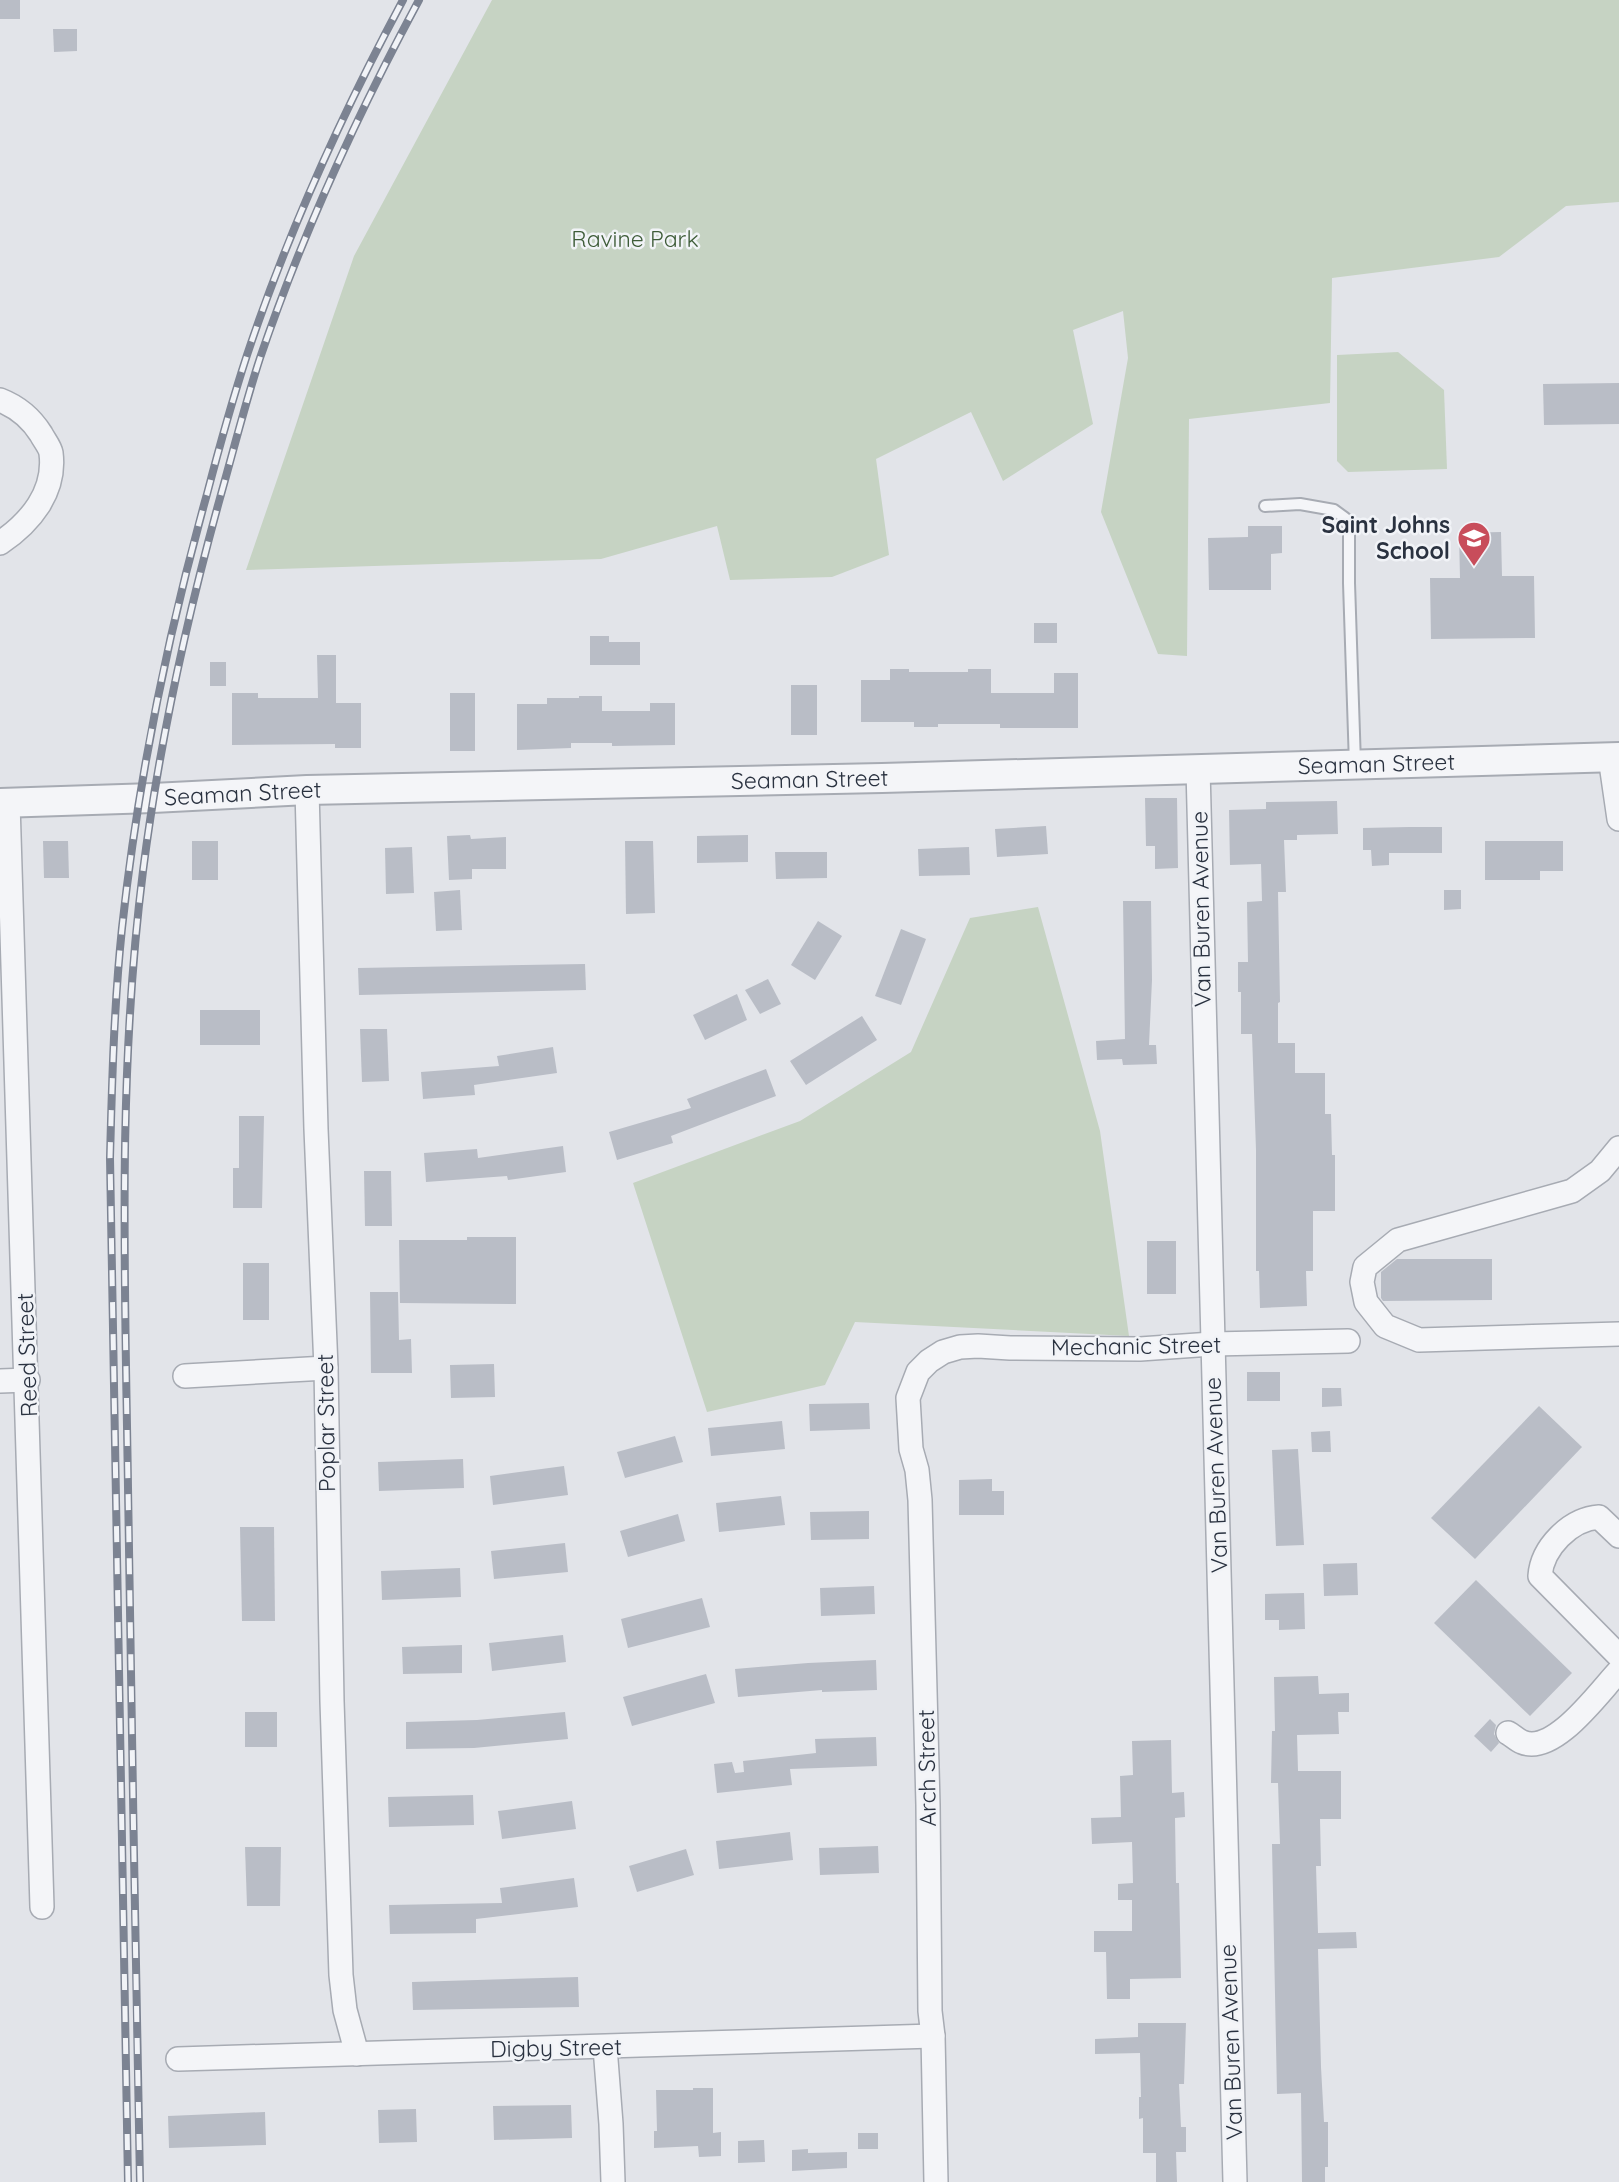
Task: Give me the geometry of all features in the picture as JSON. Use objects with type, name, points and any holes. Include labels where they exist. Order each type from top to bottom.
[{"type":"street","points":[[0,400],[31,419],[51,451],[51,485],[37,509],[17,532],[0,544]]},
{"type":"street","points":[[1614,757],[1619,819]]},
{"type":"street","name":"Seaman Street","points":[[4,803],[153,799],[307,790],[882,778],[1614,757]]},
{"type":"street","name":"Van Buren Avenue","points":[[1198,769],[1235,2182]]},
{"type":"street","name":"Poplar Street","points":[[307,790],[316,1129],[326,1368],[331,1659],[341,1975],[345,2010],[357,2054]]},
{"type":"street","name":"Reed Street","points":[[4,803],[7,948],[28,1380],[43,1907]]},
{"type":"street","points":[[1619,1148],[1600,1171],[1572,1191],[1398,1240],[1365,1267],[1362,1282],[1366,1302],[1385,1326],[1419,1340],[1619,1334]]},
{"type":"street","name":"Mechanic Street","points":[[929,1361],[943,1352],[978,1346],[1140,1349],[1212,1344],[1348,1341]]},
{"type":"street","name":"Arch Street","points":[[929,1361],[918,1372],[912,1385],[908,1398],[908,1413],[920,1500],[936,2182]]},
{"type":"street","points":[[186,1376],[326,1368]]},
{"type":"street","points":[[0,1381],[28,1380]]},
{"type":"street","points":[[1619,1536],[1598,1517],[1587,1518],[1554,1541],[1541,1563],[1540,1576],[1619,1656]]},
{"type":"street","points":[[1508,1732],[1523,1743],[1545,1743],[1561,1734],[1619,1671]]},
{"type":"street","name":"Digby Street","points":[[178,2059],[933,2036]]},
{"type":"street","points":[[605,2047],[612,2182]]},
{"type":"lane","points":[[1265,506],[1300,504],[1334,510],[1345,518],[1349,530],[1355,764]]},
{"type":"green space","name":"Ravine Park","points":[[492,0],[1619,0],[1619,202],[1566,206],[1499,257],[1332,278],[1330,403],[1189,419],[1187,656],[1158,654],[1101,512],[1128,358],[1123,311],[1073,330],[1093,424],[1003,481],[971,412],[876,459],[889,555],[832,577],[730,580],[717,526],[601,559],[246,570],[354,256]]},
{"type":"green space","points":[[1398,352],[1444,390],[1447,469],[1348,472],[1337,461],[1337,355]]},
{"type":"green space","points":[[1038,907],[1100,1131],[1129,1336],[855,1322],[825,1385],[707,1412],[633,1183],[800,1121],[911,1052],[970,918]]},
{"type":"building","points":[[0,0],[20,0],[20,19],[0,19]]},
{"type":"building","points":[[53,29],[77,29],[77,51],[54,52]]},
{"type":"building","points":[[1619,383],[1619,424],[1544,425],[1543,384]]},
{"type":"building","points":[[1248,526],[1282,526],[1282,553],[1271,554],[1271,590],[1209,590],[1208,538],[1248,537]]},
{"type":"building","points":[[1501,532],[1502,576],[1534,576],[1535,638],[1431,639],[1430,578],[1460,578],[1459,533]]},
{"type":"building","points":[[1034,623],[1057,623],[1057,643],[1034,643]]},
{"type":"building","points":[[590,636],[609,636],[609,642],[640,642],[640,665],[590,665]]},
{"type":"building","points":[[317,655],[336,655],[336,703],[361,703],[361,748],[335,748],[335,744],[232,745],[232,693],[258,693],[258,698],[318,698]]},
{"type":"building","points":[[210,662],[226,662],[226,686],[210,686]]},
{"type":"building","points":[[890,669],[909,669],[909,672],[968,672],[968,669],[991,669],[991,693],[1054,693],[1054,673],[1078,673],[1078,728],[1000,728],[1000,724],[938,724],[938,727],[914,727],[914,722],[861,722],[861,680],[890,680]]},
{"type":"building","points":[[791,685],[817,685],[817,735],[791,735]]},
{"type":"building","points":[[450,693],[475,693],[475,751],[450,751]]},
{"type":"building","points":[[602,696],[602,711],[650,711],[650,703],[675,703],[675,745],[612,746],[612,743],[571,743],[571,748],[517,750],[517,704],[547,704],[547,698]]},
{"type":"building","points":[[1145,798],[1177,798],[1178,868],[1155,869],[1155,846],[1146,846]]},
{"type":"building","points":[[1337,801],[1338,834],[1297,835],[1297,840],[1284,840],[1286,892],[1278,892],[1278,1043],[1295,1043],[1295,1073],[1325,1073],[1325,1114],[1331,1114],[1332,1155],[1335,1155],[1335,1211],[1313,1211],[1313,1271],[1306,1271],[1307,1306],[1260,1308],[1259,1271],[1256,1271],[1252,1034],[1241,1034],[1238,962],[1248,962],[1247,902],[1262,901],[1261,864],[1230,865],[1229,810],[1266,809],[1266,802]]},
{"type":"building","points":[[1046,826],[1048,854],[997,857],[995,829]]},
{"type":"building","points":[[1442,827],[1442,853],[1389,853],[1389,865],[1372,866],[1371,850],[1363,850],[1363,828]]},
{"type":"building","points":[[470,835],[471,839],[506,837],[506,869],[472,869],[472,879],[449,880],[447,836]]},
{"type":"building","points":[[748,835],[748,862],[697,863],[697,836]]},
{"type":"building","points":[[43,841],[68,841],[69,878],[44,878]]},
{"type":"building","points":[[192,841],[218,841],[218,880],[192,880]]},
{"type":"building","points":[[625,841],[653,841],[655,913],[626,914]]},
{"type":"building","points":[[1485,841],[1563,841],[1563,871],[1540,871],[1540,880],[1485,880]]},
{"type":"building","points":[[412,847],[414,893],[386,894],[385,848]]},
{"type":"building","points":[[969,847],[970,875],[919,876],[918,849]]},
{"type":"building","points":[[775,852],[827,852],[827,878],[776,879]]},
{"type":"building","points":[[460,890],[462,930],[436,931],[434,892]]},
{"type":"building","points":[[1444,890],[1461,890],[1461,909],[1444,910]]},
{"type":"building","points":[[1123,901],[1151,901],[1149,1045],[1156,1045],[1157,1064],[1123,1065],[1122,1059],[1097,1060],[1096,1041],[1125,1039]]},
{"type":"building","points":[[818,921],[842,936],[815,980],[791,965]]},
{"type":"building","points":[[901,929],[926,939],[901,1005],[875,996]]},
{"type":"building","points":[[585,964],[586,990],[359,995],[358,968]]},
{"type":"building","points":[[768,979],[781,1004],[760,1014],[745,990]]},
{"type":"building","points":[[737,994],[747,1020],[705,1040],[693,1015]]},
{"type":"building","points":[[200,1010],[260,1010],[260,1045],[200,1045]]},
{"type":"building","points":[[862,1016],[877,1040],[806,1085],[790,1061]]},
{"type":"building","points":[[360,1029],[387,1029],[389,1081],[362,1082]]},
{"type":"building","points":[[553,1047],[557,1073],[474,1085],[475,1095],[423,1099],[421,1072],[499,1066],[497,1056]]},
{"type":"building","points":[[766,1069],[776,1096],[671,1136],[673,1143],[617,1160],[609,1132],[691,1108],[687,1099]]},
{"type":"building","points":[[239,1116],[264,1116],[262,1208],[233,1208],[233,1168],[239,1168]]},
{"type":"building","points":[[563,1146],[566,1172],[508,1180],[507,1176],[426,1182],[424,1153],[477,1149],[478,1158]]},
{"type":"building","points":[[364,1171],[391,1171],[392,1226],[365,1226]]},
{"type":"building","points":[[467,1237],[516,1237],[516,1304],[400,1303],[399,1240],[467,1240]]},
{"type":"building","points":[[1147,1241],[1176,1241],[1176,1294],[1147,1294]]},
{"type":"building","points":[[1397,1259],[1492,1259],[1492,1300],[1383,1301],[1381,1272]]},
{"type":"building","points":[[243,1263],[269,1263],[269,1320],[243,1320]]},
{"type":"building","points":[[370,1292],[398,1292],[399,1340],[411,1339],[412,1373],[371,1373]]},
{"type":"building","points":[[494,1364],[495,1397],[451,1398],[450,1365]]},
{"type":"building","points":[[1247,1372],[1280,1372],[1280,1401],[1247,1401]]},
{"type":"building","points":[[1322,1388],[1341,1388],[1342,1406],[1322,1407]]},
{"type":"building","points":[[869,1403],[870,1429],[810,1431],[809,1404]]},
{"type":"building","points":[[1539,1406],[1582,1447],[1475,1559],[1431,1518]]},
{"type":"building","points":[[782,1421],[785,1449],[711,1456],[708,1428]]},
{"type":"building","points":[[1330,1431],[1331,1452],[1312,1452],[1311,1432]]},
{"type":"building","points":[[675,1436],[683,1462],[625,1478],[617,1452]]},
{"type":"building","points":[[1298,1449],[1304,1545],[1276,1546],[1272,1450]]},
{"type":"building","points":[[463,1459],[464,1488],[379,1491],[378,1462]]},
{"type":"building","points":[[564,1466],[568,1495],[493,1505],[490,1476]]},
{"type":"building","points":[[992,1479],[992,1491],[1004,1491],[1004,1515],[959,1515],[959,1480]]},
{"type":"building","points":[[781,1496],[785,1525],[719,1532],[716,1503]]},
{"type":"building","points":[[869,1511],[869,1539],[811,1540],[810,1512]]},
{"type":"building","points":[[678,1514],[685,1541],[628,1557],[620,1531]]},
{"type":"building","points":[[240,1527],[274,1527],[275,1621],[242,1621]]},
{"type":"building","points":[[565,1543],[568,1572],[494,1579],[491,1551]]},
{"type":"building","points":[[1357,1563],[1358,1595],[1324,1596],[1323,1564]]},
{"type":"building","points":[[460,1568],[461,1597],[382,1600],[381,1571]]},
{"type":"building","points":[[1476,1580],[1572,1673],[1530,1716],[1434,1623]]},
{"type":"building","points":[[874,1586],[875,1614],[821,1616],[820,1588]]},
{"type":"building","points":[[1304,1593],[1305,1629],[1279,1630],[1279,1620],[1265,1620],[1265,1594]]},
{"type":"building","points":[[702,1598],[710,1627],[628,1648],[621,1619]]},
{"type":"building","points":[[563,1635],[566,1662],[492,1671],[489,1643]]},
{"type":"building","points":[[462,1645],[462,1673],[403,1674],[402,1647]]},
{"type":"building","points":[[876,1660],[877,1690],[822,1690],[738,1697],[735,1669]]},
{"type":"building","points":[[706,1674],[715,1703],[632,1726],[623,1697]]},
{"type":"building","points":[[1318,1676],[1319,1694],[1349,1693],[1349,1712],[1338,1712],[1339,1734],[1297,1735],[1298,1771],[1341,1771],[1341,1819],[1320,1819],[1321,1866],[1316,1866],[1318,1933],[1356,1932],[1357,1948],[1318,1949],[1321,2067],[1324,2122],[1328,2122],[1328,2167],[1325,2167],[1325,2182],[1302,2182],[1301,2093],[1277,2094],[1272,1844],[1280,1844],[1278,1783],[1271,1783],[1272,1731],[1275,1731],[1274,1677]]},
{"type":"building","points":[[245,1712],[277,1712],[277,1747],[245,1747]]},
{"type":"building","points":[[565,1712],[568,1739],[474,1748],[406,1749],[406,1722],[477,1720]]},
{"type":"building","points":[[1490,1719],[1496,1725],[1494,1734],[1499,1743],[1491,1752],[1474,1736]]},
{"type":"building","points":[[876,1737],[877,1766],[790,1769],[792,1785],[717,1793],[714,1764],[732,1762],[735,1773],[744,1772],[743,1761],[816,1753],[815,1739]]},
{"type":"building","points":[[1171,1740],[1172,1793],[1184,1792],[1185,1817],[1175,1818],[1181,1978],[1130,1979],[1130,1999],[1107,1999],[1106,1952],[1094,1952],[1094,1931],[1132,1931],[1132,1900],[1118,1900],[1118,1884],[1133,1883],[1132,1842],[1092,1844],[1091,1818],[1121,1817],[1120,1776],[1133,1775],[1132,1741]]},
{"type":"building","points":[[473,1795],[474,1825],[389,1827],[388,1797]]},
{"type":"building","points":[[572,1801],[576,1829],[502,1839],[498,1811]]},
{"type":"building","points":[[790,1832],[793,1860],[719,1869],[716,1841]]},
{"type":"building","points":[[878,1846],[879,1873],[820,1875],[819,1848]]},
{"type":"building","points":[[245,1847],[281,1847],[280,1906],[247,1906]]},
{"type":"building","points":[[686,1849],[694,1875],[637,1892],[629,1866]]},
{"type":"building","points":[[574,1878],[578,1907],[476,1919],[476,1933],[390,1934],[389,1905],[502,1903],[500,1888]]},
{"type":"building","points":[[578,1977],[579,2007],[413,2010],[412,1982]]},
{"type":"building","points":[[1138,2023],[1186,2023],[1184,2084],[1179,2084],[1181,2127],[1186,2127],[1186,2152],[1176,2152],[1177,2182],[1156,2182],[1156,2153],[1143,2153],[1143,2118],[1139,2119],[1140,2053],[1095,2054],[1095,2039],[1138,2037]]},
{"type":"building","points":[[713,2088],[713,2133],[721,2132],[721,2156],[699,2157],[698,2146],[654,2148],[654,2131],[657,2131],[656,2090]]},
{"type":"building","points":[[571,2105],[572,2138],[494,2140],[493,2106]]},
{"type":"building","points":[[416,2109],[417,2142],[379,2143],[378,2110]]},
{"type":"building","points":[[265,2112],[266,2145],[169,2148],[168,2116]]},
{"type":"building","points":[[858,2133],[878,2133],[878,2149],[858,2149]]},
{"type":"building","points":[[764,2140],[765,2162],[738,2163],[738,2141]]},
{"type":"building","points":[[808,2149],[808,2153],[847,2152],[847,2168],[792,2171],[792,2150]]},
{"type":"railway","points":[[128,2182],[110,1158],[122,928],[136,818],[167,655],[241,372],[298,219],[359,86],[403,0]]},
{"type":"railway","points":[[140,2182],[125,1333],[125,1179],[129,1025],[143,871],[165,730],[185,637],[220,498],[260,358],[312,221],[374,87],[419,0]]},
{"type":"place","name":"Saint Johns School","points":[[1474,568]]}]
